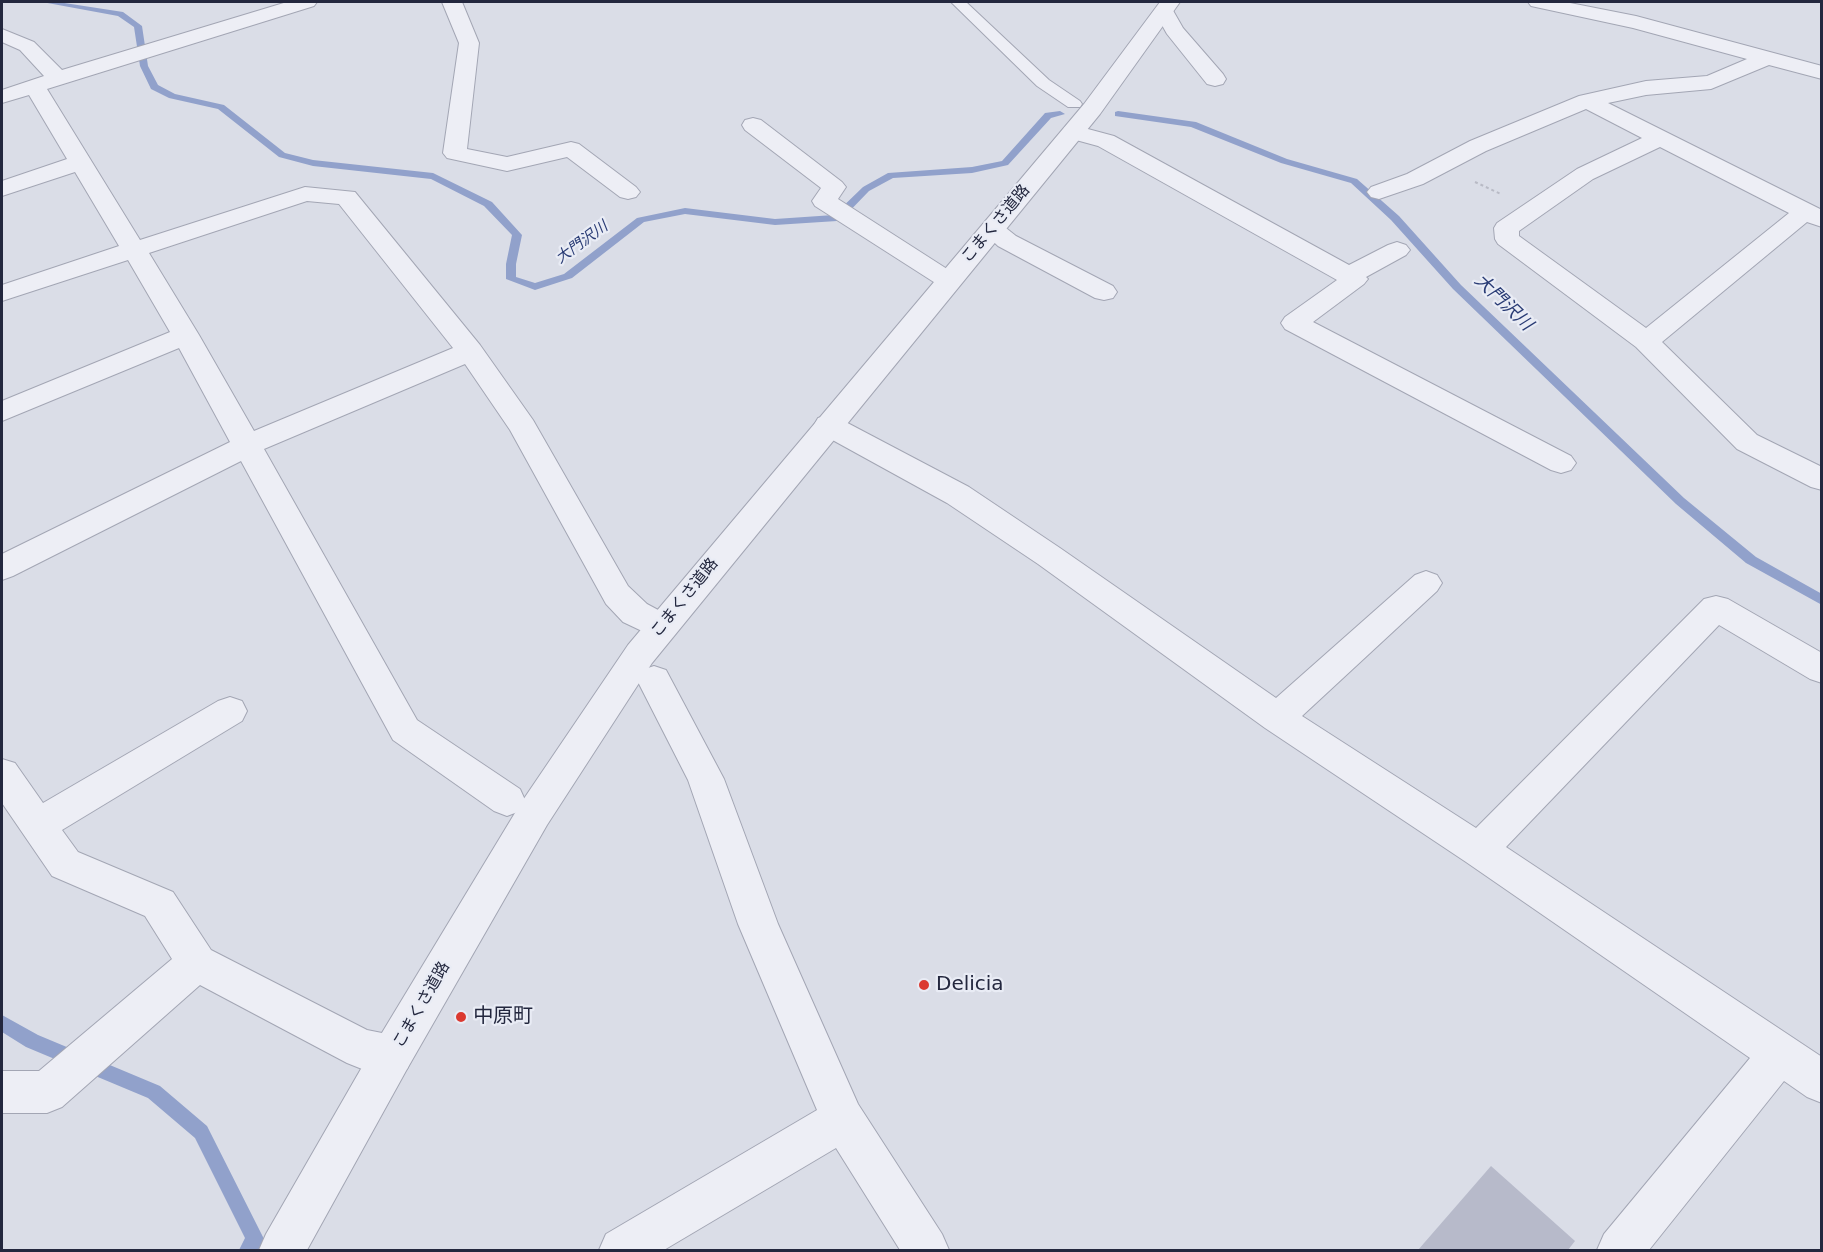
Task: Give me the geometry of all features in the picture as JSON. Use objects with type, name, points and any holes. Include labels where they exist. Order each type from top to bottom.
[{"type":"street","points":[[2,97],[129,55],[308,2]]},
{"type":"street","points":[[452,2],[468,42],[455,153],[507,164],[571,149],[628,192]]},
{"type":"street","points":[[1538,2],[1635,22],[1821,74]]},
{"type":"street","points":[[1167,6],[1174,30],[1215,79]]},
{"type":"street","name":"こまくさ道路","points":[[282,1251],[392,1055],[534,814],[640,654],[992,229],[1073,118],[1128,62],[1167,6]]},
{"type":"street","points":[[2,36],[27,46],[46,83],[80,163],[186,335],[405,730],[507,800]]},
{"type":"street","points":[[1379,192],[1415,179],[1478,146],[1587,101],[1646,88],[1711,82],[1768,58]]},
{"type":"street","points":[[1587,101],[1813,216],[1646,341]]},
{"type":"street","points":[[1073,118],[1106,141],[1355,279],[1294,323],[1561,463]]},
{"type":"street","points":[[753,125],[834,187],[824,201],[948,281]]},
{"type":"street","points":[[1660,138],[1585,174],[1506,228],[1507,239],[1646,341],[1747,442],[1818,474]]},
{"type":"street","points":[[2,189],[80,163]]},
{"type":"street","points":[[2,293],[304,194],[346,197],[470,351],[523,427],[617,595],[635,613],[661,627]]},
{"type":"street","points":[[992,229],[1007,241],[1104,292]]},
{"type":"street","points":[[1349,276],[1397,250]]},
{"type":"street","points":[[2,412],[186,335]]},
{"type":"street","points":[[2,568],[248,445],[470,351]]},
{"type":"street","points":[[828,425],[958,495],[1049,556],[1277,718],[1479,850],[1821,1082]]},
{"type":"street","points":[[1277,718],[1426,583]]},
{"type":"street","points":[[1479,850],[1716,608],[1821,670]]},
{"type":"street","points":[[654,680],[706,779],[758,924],[843,1119],[926,1251]]},
{"type":"street","points":[[38,825],[230,711]]},
{"type":"street","points":[[2,774],[65,864],[159,904],[197,963],[362,1049],[392,1055]]},
{"type":"street","points":[[2,1092],[47,1092],[197,963]]},
{"type":"street","points":[[1620,1251],[1780,1054]]},
{"type":"street","points":[[622,1251],[843,1119]]},
{"type":"lane","points":[[958,2],[1043,83],[1073,118]]},
{"type":"path","points":[[1440,166],[1535,209]]},
{"type":"building","points":[[1491,1166],[1575,1241],[1568,1250],[1418,1250]]},
{"type":"waterway","name":"大門沢川","points":[[46,2],[120,14],[138,26],[144,66],[154,87],[172,96],[221,107],[282,155],[313,163],[433,176],[488,204],[517,235],[511,264],[511,279],[535,287],[568,276],[641,220],[685,211],[775,222],[837,218],[866,189],[891,175],[972,170],[1005,163],[1048,115],[1060,114]]},
{"type":"waterway","name":"大門沢川","points":[[1118,114],[1193,124],[1284,161],[1354,181],[1395,218],[1457,287],[1680,501],[1751,560],[1822,600]]},
{"type":"waterway","points":[[2,1023],[32,1041],[154,1092],[201,1132],[255,1239],[248,1250]]},
{"type":"place","name":"Delicia","points":[[924,985]]},
{"type":"place","name":"中原町","points":[[461,1017]]}]
